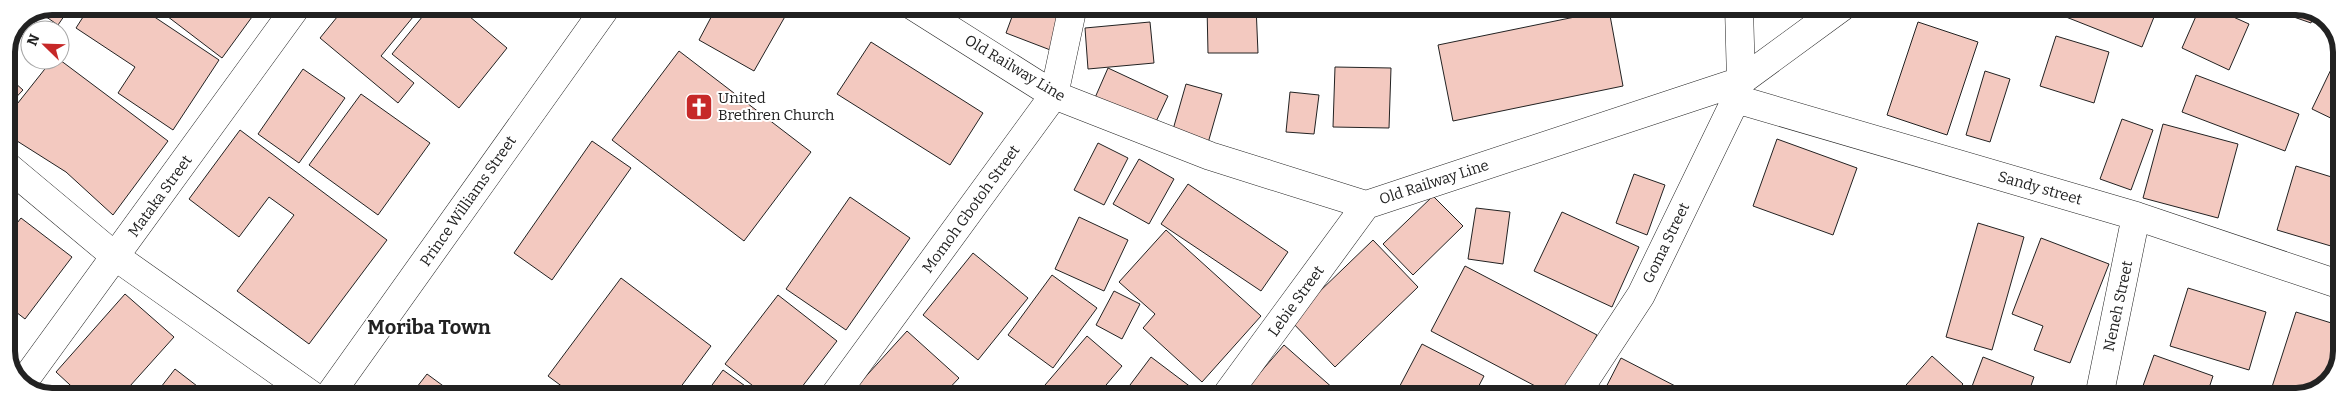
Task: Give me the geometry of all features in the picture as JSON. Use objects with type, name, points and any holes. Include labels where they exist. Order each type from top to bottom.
[{"type":"street","name":"Mataka Street","points":[[27,378],[291,15]]},
{"type":"street","name":"Prince Williams Street","points":[[335,388],[601,15]]},
{"type":"street","name":"Old Railway Line","points":[[927,15],[1054,95],[1210,156],[1366,205],[1739,90],[1832,15]]},
{"type":"street","name":"Momoh Gbotoh Street","points":[[840,388],[1054,95],[1071,15]]},
{"type":"street","points":[[1739,15],[1739,90]]},
{"type":"street","name":"Sandy street","points":[[1739,90],[2136,216],[2333,283]]},
{"type":"street","name":"Goma Street","points":[[1580,388],[1641,295],[1739,90]]},
{"type":"street","points":[[15,173],[116,257],[302,388]]},
{"type":"street","name":"Lebie Street","points":[[1230,388],[1366,205]]},
{"type":"street","name":"Neneh Street","points":[[2101,388],[2136,216]]},
{"type":"building","points":[[52,15],[65,15],[61,20],[51,20],[45,16]]},
{"type":"building","points":[[84,15],[152,15],[219,60],[173,130],[118,93],[135,67],[76,28]]},
{"type":"building","points":[[166,15],[253,15],[222,58]]},
{"type":"building","points":[[339,15],[415,15],[381,56],[414,83],[398,103],[320,38]]},
{"type":"building","points":[[424,15],[468,15],[507,48],[459,108],[392,54]]},
{"type":"building","points":[[712,15],[786,15],[754,71],[699,40]]},
{"type":"building","points":[[1013,15],[1067,15],[1053,51],[1006,33]]},
{"type":"building","points":[[1207,15],[1256,15],[1258,53],[1208,53]]},
{"type":"building","points":[[1585,15],[1610,15],[1623,86],[1453,121],[1438,45]]},
{"type":"building","points":[[2061,15],[2155,15],[2142,47]]},
{"type":"building","points":[[2196,15],[2229,15],[2249,24],[2229,70],[2182,48]]},
{"type":"building","points":[[2288,15],[2308,17],[2312,19],[2311,23]]},
{"type":"building","points":[[1150,22],[1154,63],[1088,69],[1085,28]]},
{"type":"building","points":[[1918,22],[1978,42],[1947,135],[1887,115]]},
{"type":"building","points":[[2056,36],[2109,52],[2094,103],[2040,86]]},
{"type":"building","points":[[871,42],[983,113],[950,165],[837,94]]},
{"type":"building","points":[[679,51],[811,152],[744,241],[612,140]]},
{"type":"building","points":[[2333,65],[2333,119],[2312,109]]},
{"type":"building","points":[[1335,67],[1391,68],[1389,128],[1333,127]]},
{"type":"building","points":[[70,68],[168,141],[113,215],[66,172],[15,140],[15,107],[44,70],[70,70]]},
{"type":"building","points":[[1108,68],[1168,96],[1153,128],[1094,100]]},
{"type":"building","points":[[303,69],[345,98],[299,163],[258,134]]},
{"type":"building","points":[[1985,71],[2010,79],[1990,142],[1966,135]]},
{"type":"building","points":[[2196,75],[2299,114],[2285,151],[2182,112]]},
{"type":"building","points":[[15,83],[23,90],[15,98]]},
{"type":"building","points":[[1186,84],[1222,94],[1208,143],[1172,133]]},
{"type":"building","points":[[1290,92],[1319,95],[1314,134],[1286,132]]},
{"type":"building","points":[[361,94],[430,143],[378,215],[309,165]]},
{"type":"building","points":[[2122,119],[2153,130],[2131,190],[2100,179]]},
{"type":"building","points":[[2163,124],[2238,144],[2218,218],[2143,198]]},
{"type":"building","points":[[240,130],[387,240],[309,344],[237,291],[294,215],[269,197],[239,237],[189,199]]},
{"type":"building","points":[[1777,139],[1857,168],[1833,235],[1753,206]]},
{"type":"building","points":[[592,141],[631,168],[552,280],[514,253]]},
{"type":"building","points":[[1098,143],[1128,158],[1104,205],[1074,190]]},
{"type":"building","points":[[1139,159],[1174,179],[1149,224],[1113,204]]},
{"type":"building","points":[[2296,166],[2333,177],[2333,247],[2277,230]]},
{"type":"building","points":[[1634,174],[1665,185],[1647,235],[1616,223]]},
{"type":"building","points":[[1188,184],[1288,252],[1261,291],[1161,224]]},
{"type":"building","points":[[1433,196],[1463,226],[1413,275],[1383,244]]},
{"type":"building","points":[[850,197],[910,238],[846,330],[786,289]]},
{"type":"building","points":[[1476,208],[1510,212],[1503,264],[1468,259]]},
{"type":"building","points":[[1562,212],[1639,247],[1612,307],[1534,271]]},
{"type":"building","points":[[1079,217],[1128,240],[1104,291],[1055,269]]},
{"type":"building","points":[[21,218],[72,257],[25,319],[15,311],[15,226]]},
{"type":"building","points":[[1978,223],[2024,237],[1992,350],[1946,337]]},
{"type":"building","points":[[1166,230],[1261,316],[1202,382],[1143,328],[1155,314],[1119,282]]},
{"type":"building","points":[[2041,238],[2109,264],[2070,363],[2034,350],[2043,326],[2012,314]]},
{"type":"building","points":[[1373,240],[1418,287],[1335,367],[1290,320]]},
{"type":"building","points":[[973,253],[1028,298],[978,360],[923,315]]},
{"type":"building","points":[[1465,266],[1597,335],[1570,388],[1539,388],[1431,331]]},
{"type":"building","points":[[1052,275],[1097,308],[1053,368],[1008,335]]},
{"type":"building","points":[[621,278],[711,346],[680,388],[564,388],[548,376]]},
{"type":"building","points":[[2188,288],[2266,312],[2249,370],[2170,346]]},
{"type":"building","points":[[1114,291],[1140,304],[1122,339],[1096,325]]},
{"type":"building","points":[[125,294],[174,337],[128,388],[73,388],[56,372]]},
{"type":"building","points":[[778,295],[837,341],[801,388],[756,388],[725,364]]},
{"type":"building","points":[[2296,312],[2333,324],[2333,356],[2328,369],[2320,379],[2303,387],[2272,388]]},
{"type":"building","points":[[907,331],[959,378],[950,388],[862,388],[858,385]]},
{"type":"building","points":[[1087,336],[1122,366],[1104,388],[1048,388],[1045,385]]},
{"type":"building","points":[[1422,344],[1484,376],[1478,388],[1399,388]]},
{"type":"building","points":[[1284,345],[1333,388],[1247,388]]},
{"type":"building","points":[[2154,355],[2213,376],[2209,388],[2142,388]]},
{"type":"building","points":[[1932,356],[1963,384],[1959,388],[1903,388]]},
{"type":"building","points":[[1151,357],[1192,388],[1128,388]]},
{"type":"building","points":[[1983,357],[2034,377],[2030,388],[1971,388]]},
{"type":"building","points":[[1621,358],[1679,388],[1606,388]]},
{"type":"building","points":[[175,369],[200,388],[160,388]]},
{"type":"building","points":[[723,370],[748,388],[710,388]]},
{"type":"building","points":[[427,374],[446,388],[416,388]]},
{"type":"place","name":"United Brethren Church","points":[[699,107]]},
{"type":"district","name":"Moriba Town","points":[[429,327]]}]
